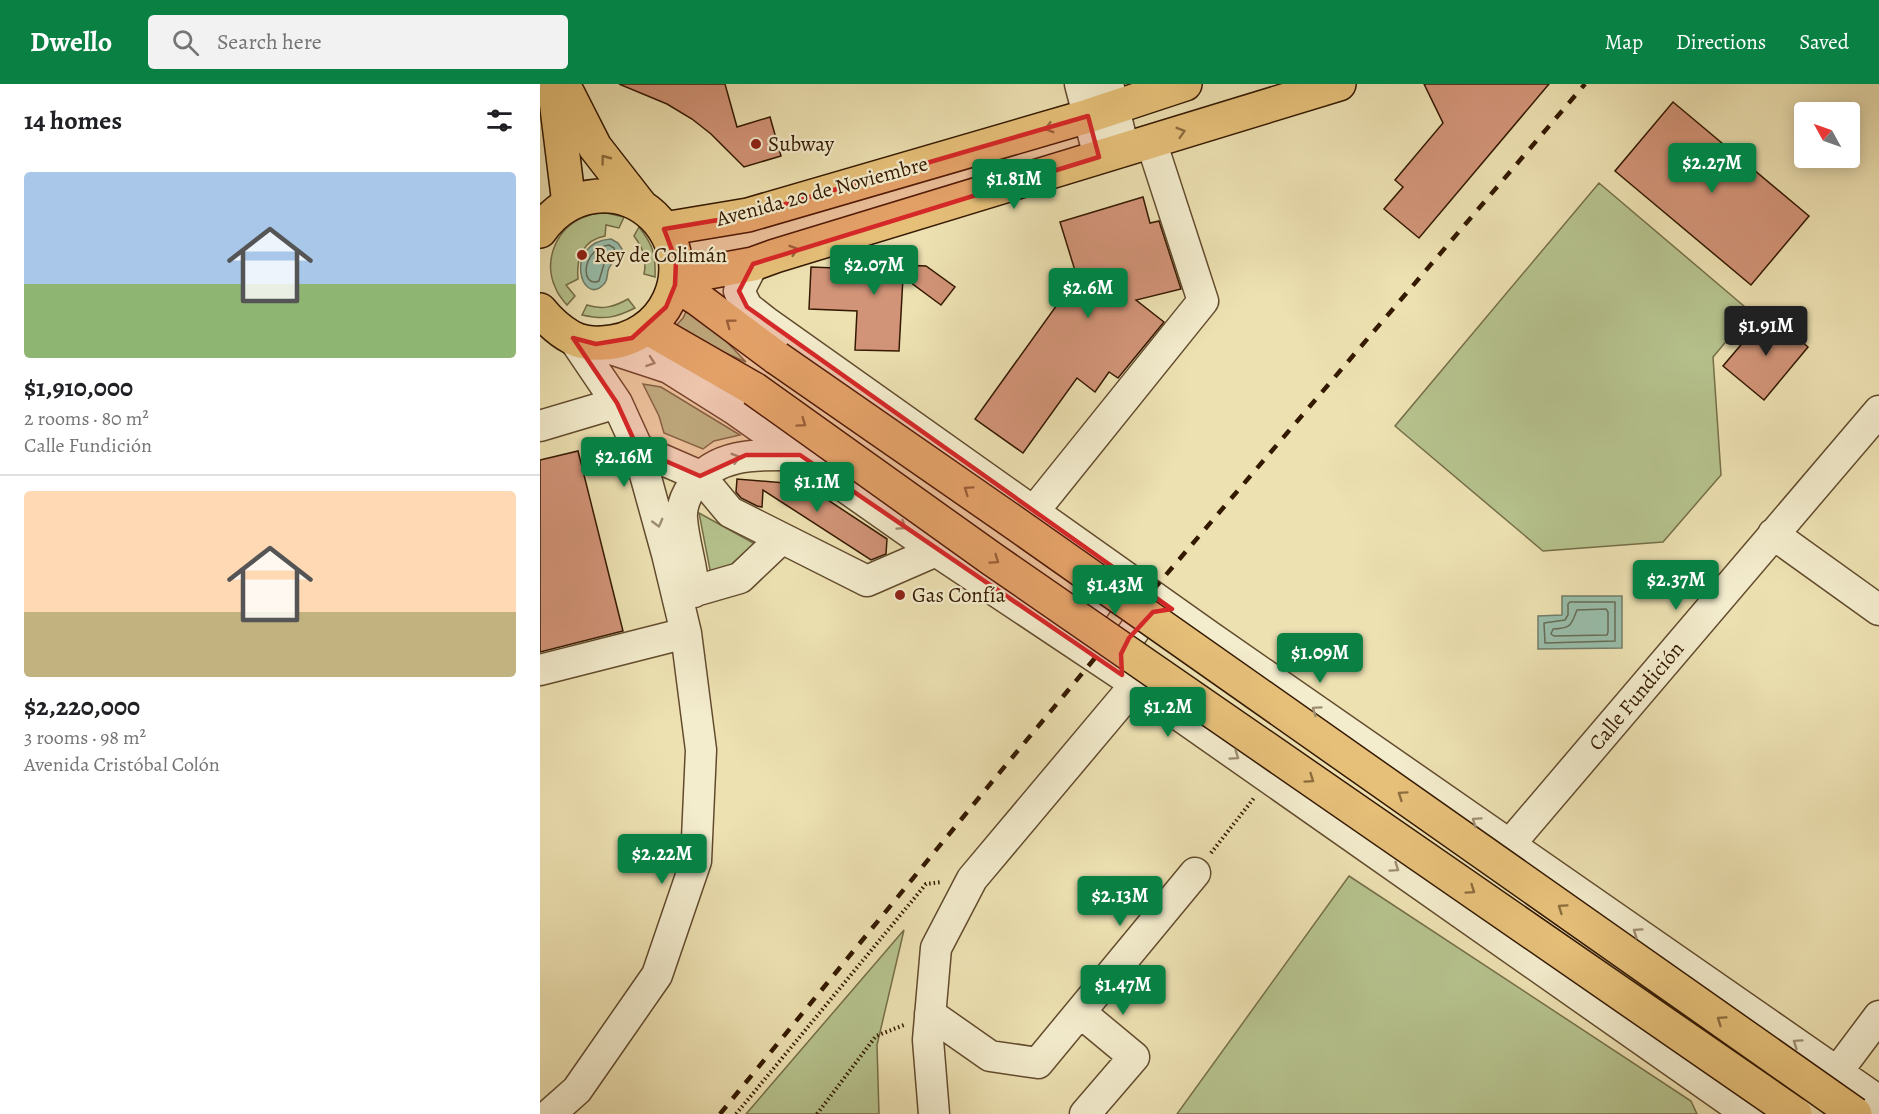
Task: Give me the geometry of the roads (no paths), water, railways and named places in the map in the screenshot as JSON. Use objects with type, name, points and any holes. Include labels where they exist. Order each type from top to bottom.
[{"type":"main road","points":[[540,125],[554,84]]},
{"type":"main road","points":[[540,231],[558,202],[554,84]]},
{"type":"main road","points":[[563,84],[595,147],[641,206]]},
{"type":"main road","name":"Avenida 20 de Noviembre","points":[[664,229],[748,215],[1103,103],[1185,84]]},
{"type":"main road","points":[[675,281],[753,264],[1339,84]]},
{"type":"main road","points":[[540,342],[614,343],[632,338],[648,328],[666,306],[675,281],[676,261],[672,244],[653,215],[641,206],[612,196],[558,202]]},
{"type":"main road","points":[[675,281],[777,358],[1855,1114]]},
{"type":"main road","points":[[540,310],[551,324],[584,341]]},
{"type":"main road","points":[[648,328],[754,389],[1032,586],[1795,1114]]},
{"type":"street","points":[[1034,511],[1203,301],[1124,149],[1103,103],[1080,84]]},
{"type":"street","points":[[753,264],[739,291],[747,308],[1172,609],[1879,1101]]},
{"type":"street","points":[[550,1114],[577,1090],[657,975],[696,861],[701,750],[686,633],[638,449],[584,341]]},
{"type":"street","points":[[584,341],[669,368],[734,409],[1128,680],[1748,1114]]},
{"type":"street","points":[[540,426],[617,403]]},
{"type":"street","name":"Calle Fundición","points":[[1510,844],[1879,411]]},
{"type":"street","points":[[638,449],[700,476],[729,512],[867,581],[936,550]]},
{"type":"street","points":[[686,633],[695,591],[682,517],[686,496],[700,476],[723,461],[746,455],[800,455]]},
{"type":"street","points":[[1773,534],[1879,610]]},
{"type":"street","points":[[695,591],[740,578],[781,539]]},
{"type":"street","points":[[1044,624],[1069,625],[1091,612],[1102,597],[1106,575],[1099,557]]},
{"type":"street","points":[[1128,680],[1121,654],[1128,638],[1153,612],[1172,609]]},
{"type":"street","points":[[540,670],[686,633]]},
{"type":"street","points":[[934,1114],[928,1040],[936,948],[972,879],[1128,680]]},
{"type":"street","points":[[930,1014],[990,1056],[1038,1063],[1196,873]]},
{"type":"street","points":[[1081,1013],[1134,1057],[1085,1114]]},
{"type":"street","points":[[1837,1072],[1879,1016]]},
{"type":"street","points":[[1704,1084],[1719,1114]]},
{"type":"water","points":[[611,239],[618,243],[622,249],[621,252],[609,268],[605,283],[595,289],[588,288],[583,281],[581,271],[586,251],[596,243]]},
{"type":"water","points":[[1562,596],[1622,596],[1622,648],[1538,649],[1538,616],[1562,615]]},
{"type":"railway","points":[[720,1114],[1095,658],[1585,84]]},
{"type":"place","name":"Subway","points":[[756,144]]},
{"type":"place","name":"Rey de Colimán","points":[[582,255]]},
{"type":"place","name":"Gas Confía","points":[[900,595]]}]
